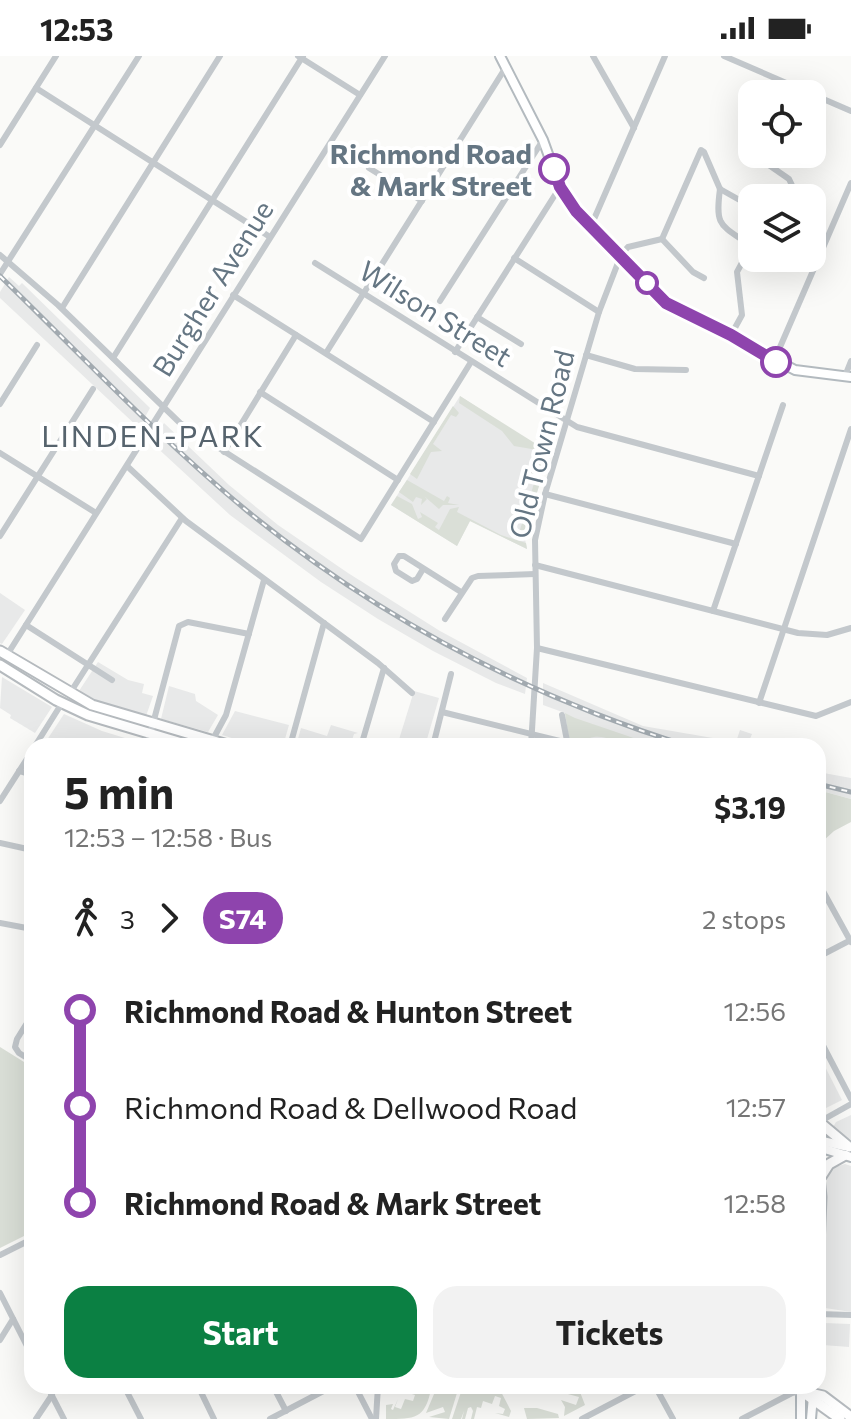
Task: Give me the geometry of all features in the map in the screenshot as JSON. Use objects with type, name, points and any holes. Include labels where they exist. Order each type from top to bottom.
[{"type":"main road","points":[[500,56],[543,140],[560,187],[591,226],[666,303],[795,370],[849,376]]},
{"type":"main road","points":[[4,653],[70,694],[172,738]]},
{"type":"main road","points":[[0,666],[62,703],[109,722],[196,738]]},
{"type":"main road","points":[[826,1128],[849,1152]]},
{"type":"main road","points":[[826,1143],[849,1152]]},
{"type":"main road","points":[[826,1148],[849,1152]]},
{"type":"main road","points":[[826,1169],[849,1152]]},
{"type":"main road","points":[[801,1419],[802,1394]]},
{"type":"main road","points":[[811,1419],[813,1394]]},
{"type":"main road","points":[[815,1394],[840,1419]]},
{"type":"main road","points":[[818,1394],[851,1417]]},
{"type":"street","points":[[0,145],[56,56]]},
{"type":"street","points":[[0,274],[139,56]]},
{"type":"street","points":[[62,308],[220,56]]},
{"type":"street","name":"Burgher Avenue","points":[[0,666],[4,653],[26,625],[385,56]]},
{"type":"street","points":[[593,56],[634,128]]},
{"type":"street","points":[[591,226],[665,56]]},
{"type":"street","points":[[724,56],[773,80]]},
{"type":"street","points":[[113,358],[301,57],[360,95]]},
{"type":"street","points":[[326,353],[506,67]]},
{"type":"street","points":[[36,88],[270,237]]},
{"type":"street","points":[[826,102],[851,111]]},
{"type":"street","points":[[440,301],[543,140]]},
{"type":"street","points":[[662,239],[701,150],[720,189],[719,221],[738,235]]},
{"type":"street","points":[[369,168],[422,201]]},
{"type":"street","points":[[772,168],[793,184]]},
{"type":"street","points":[[774,361],[851,183]]},
{"type":"street","points":[[455,352],[560,187]]},
{"type":"street","points":[[720,189],[738,199]]},
{"type":"street","points":[[621,255],[628,247],[662,239]]},
{"type":"street","points":[[662,239],[693,272],[704,278]]},
{"type":"street","points":[[0,255],[62,308],[187,428],[361,539],[471,362]]},
{"type":"street","name":"Old Town Road","points":[[532,736],[537,648],[535,540],[545,494],[586,355],[621,255]]},
{"type":"street","points":[[514,258],[599,312]]},
{"type":"street","name":"Wilson Street","points":[[315,263],[566,422],[759,476]]},
{"type":"street","points":[[731,335],[742,315],[738,270]]},
{"type":"street","points":[[233,295],[434,422]]},
{"type":"street","points":[[477,317],[521,344]]},
{"type":"street","points":[[224,452],[296,335]]},
{"type":"street","points":[[0,404],[37,345]]},
{"type":"street","points":[[586,355],[635,369],[686,370]]},
{"type":"street","points":[[849,376],[851,361]]},
{"type":"street","points":[[0,536],[93,389]]},
{"type":"street","points":[[260,392],[398,480]]},
{"type":"street","points":[[713,611],[783,405]]},
{"type":"street","points":[[759,703],[851,429]]},
{"type":"street","points":[[0,453],[96,513]]},
{"type":"street","points":[[127,466],[182,518],[384,668],[412,693]]},
{"type":"street","points":[[545,494],[736,544]]},
{"type":"street","points":[[70,694],[182,518]]},
{"type":"street","points":[[423,569],[412,581],[397,572],[394,566],[398,557],[403,555],[461,592]]},
{"type":"street","points":[[535,565],[783,628],[819,635],[851,628]]},
{"type":"street","points":[[445,619],[469,581],[478,576],[535,574]]},
{"type":"street","points":[[214,738],[226,715],[264,580]]},
{"type":"street","points":[[150,738],[179,626],[188,622],[249,634]]},
{"type":"street","points":[[292,738],[324,623]]},
{"type":"street","points":[[26,625],[112,680]]},
{"type":"street","points":[[537,648],[816,716],[851,702]]},
{"type":"street","points":[[363,738],[384,668]]},
{"type":"street","points":[[435,738],[451,674]]},
{"type":"street","points":[[40,738],[62,703]]},
{"type":"street","points":[[442,712],[541,738]]},
{"type":"street","points":[[562,715],[567,738]]},
{"type":"street","points":[[0,801],[24,763]]},
{"type":"street","points":[[19,771],[24,773]]},
{"type":"street","points":[[0,843],[24,848]]},
{"type":"street","points":[[826,896],[851,941],[826,953]]},
{"type":"street","points":[[1,926],[24,928]]},
{"type":"street","points":[[24,1028],[15,1047],[24,1056]]},
{"type":"street","points":[[826,1052],[851,1102],[826,1117]]},
{"type":"street","points":[[0,1255],[24,1243]]},
{"type":"street","points":[[0,1293],[24,1340]]},
{"type":"street","points":[[826,1314],[851,1315]]},
{"type":"street","points":[[0,1340],[13,1319]]},
{"type":"street","points":[[128,1394],[141,1419]]},
{"type":"street","points":[[202,1394],[214,1419]]},
{"type":"street","points":[[277,1394],[286,1411]]},
{"type":"street","points":[[270,1419],[318,1394]]},
{"type":"street","points":[[360,1394],[374,1419]]},
{"type":"street","points":[[374,1419],[377,1394]]},
{"type":"street","points":[[582,1419],[630,1394]]},
{"type":"street","points":[[659,1394],[673,1419]]},
{"type":"street","points":[[742,1419],[790,1394]]},
{"type":"street","points":[[36,1419],[52,1395],[64,1419]]},
{"type":"shaded area","points":[[9,277],[19,286],[22,283],[150,408],[139,428],[0,298]]},
{"type":"shaded area","points":[[460,396],[535,445],[550,451],[524,534],[527,549],[470,521],[457,546],[391,505]]},
{"type":"shaded area","points":[[460,396],[549,452],[514,446],[502,431],[459,403]]},
{"type":"shaded area","points":[[453,406],[459,413],[456,417],[451,415],[433,444],[442,451],[431,452],[417,479],[410,474]]},
{"type":"shaded area","points":[[164,423],[229,485],[278,525],[440,631],[527,678],[525,694],[433,651],[378,619],[321,582],[230,515],[152,443]]},
{"type":"shaded area","points":[[542,460],[546,463],[524,535],[515,532],[515,529],[520,530],[535,480],[529,475],[536,463]]},
{"type":"shaded area","points":[[407,480],[444,501],[447,496],[450,498],[448,503],[459,505],[443,505],[439,509],[424,496],[427,499],[421,505],[422,499],[416,497],[413,502],[399,492]]},
{"type":"shaded area","points":[[397,496],[412,504],[418,519],[422,517],[420,512],[438,523],[435,527],[439,530],[450,509],[459,507],[457,512],[501,535],[526,543],[527,549],[470,521],[457,546],[391,505]]},
{"type":"shaded area","points":[[0,593],[25,610],[2,644],[0,643]]},
{"type":"shaded area","points":[[98,662],[128,680],[144,684],[142,693],[153,696],[146,716],[100,702],[79,691]]},
{"type":"shaded area","points":[[2,677],[52,707],[35,733],[0,708]]},
{"type":"shaded area","points":[[543,683],[643,726],[713,738],[569,738],[565,713],[543,705]]},
{"type":"shaded area","points":[[169,686],[195,694],[196,701],[218,715],[208,732],[161,719]]},
{"type":"shaded area","points":[[414,691],[439,698],[427,738],[399,738]]},
{"type":"shaded area","points":[[235,711],[289,725],[285,738],[232,738],[222,735]]},
{"type":"shaded area","points":[[565,713],[634,738],[597,737],[569,738]]},
{"type":"shaded area","points":[[64,714],[125,738],[48,738]]},
{"type":"shaded area","points":[[331,725],[358,733],[353,738],[298,738],[301,728],[327,736]]},
{"type":"shaded area","points":[[740,730],[752,734],[750,738],[737,738]]},
{"type":"shaded area","points":[[826,773],[851,778],[851,799],[826,792]]},
{"type":"shaded area","points":[[826,792],[851,799],[851,822],[826,838]]},
{"type":"shaded area","points":[[0,1047],[24,1062],[24,1236],[0,1248]]},
{"type":"shaded area","points":[[826,1069],[842,1100],[826,1108]]},
{"type":"shaded area","points":[[851,1115],[851,1140],[833,1127],[836,1122]]},
{"type":"shaded area","points":[[845,1164],[851,1166],[851,1312],[826,1308],[827,1178],[832,1168]]},
{"type":"shaded area","points":[[826,1323],[850,1324],[849,1347],[826,1345]]},
{"type":"shaded area","points":[[412,1394],[430,1394],[422,1412],[404,1419],[386,1419],[386,1405],[393,1404],[393,1410],[398,1399],[395,1407],[401,1409],[405,1399],[413,1401],[415,1395]]},
{"type":"shaded area","points":[[434,1394],[457,1394],[449,1419],[429,1417],[445,1412],[443,1407],[426,1413]]},
{"type":"shaded area","points":[[460,1394],[502,1394],[511,1411],[509,1417],[495,1413],[503,1414],[505,1409],[499,1406],[501,1398],[495,1396],[492,1404],[483,1401],[481,1408],[477,1407],[474,1419],[471,1419],[471,1407],[465,1419],[462,1419],[464,1411],[461,1419],[452,1419]]},
{"type":"shaded area","points":[[568,1394],[581,1394],[585,1405],[564,1416],[565,1407],[561,1400],[576,1405],[579,1397]]},
{"type":"shaded area","points":[[524,1408],[558,1414],[559,1418],[527,1419]]},
{"type":"railway","points":[[0,276],[151,425],[214,483],[296,549],[401,619],[512,678],[664,738]]},
{"type":"railway","points":[[826,786],[851,792]]},
{"type":"bus line","name":"S74","points":[[554,169],[560,187],[576,211],[666,303],[731,335],[776,362]]},
{"type":"place","name":"Richmond Road & Mark Street","points":[[554,169]]},
{"type":"district","name":"LINDEN-PARK","points":[[153,434]]}]
